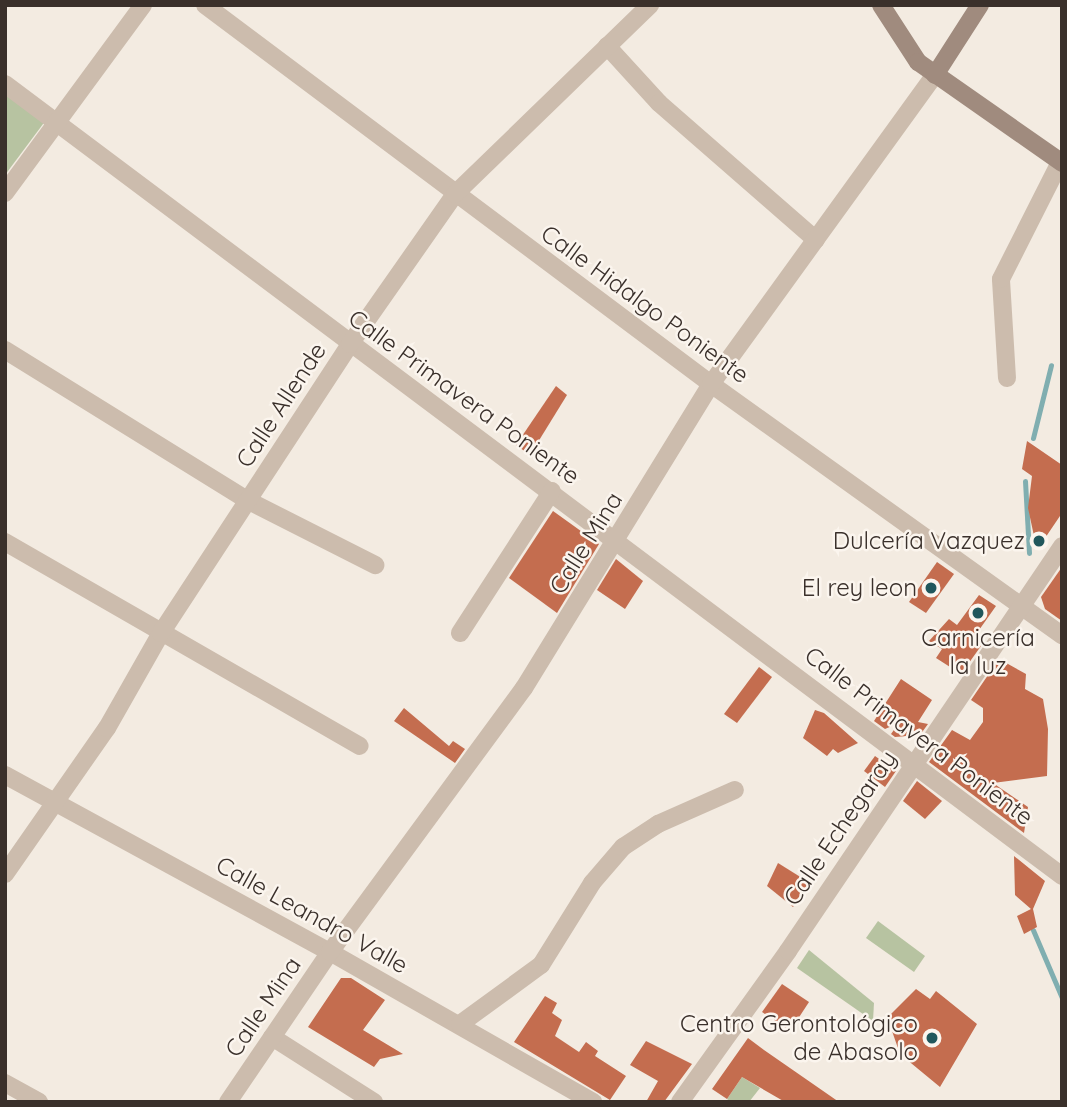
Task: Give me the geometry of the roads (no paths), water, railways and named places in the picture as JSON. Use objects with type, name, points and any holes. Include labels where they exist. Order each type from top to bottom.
[{"type":"street","points":[[5,193],[143,5]]},
{"type":"street","name":"Calle Hidalgo Poniente","points":[[205,5],[710,384],[1062,635]]},
{"type":"street","name":"Calle Allende","points":[[5,874],[107,729],[161,633],[247,500],[350,344],[455,194],[650,5]]},
{"type":"street","points":[[881,5],[918,62],[1061,162],[1001,279],[1007,378]]},
{"type":"street","name":"Calle Mina","points":[[228,1102],[330,952],[524,688],[618,540],[710,384],[935,75],[980,5]]},
{"type":"street","points":[[607,46],[659,103],[816,240]]},
{"type":"street","name":"Calle Primavera Poniente","points":[[5,84],[350,344],[552,491],[913,761],[1062,876]]},
{"type":"street","points":[[5,350],[247,500],[375,565]]},
{"type":"street","points":[[460,633],[552,491]]},
{"type":"street","points":[[5,542],[360,746]]},
{"type":"street","name":"Calle Echegaray","points":[[680,1102],[788,951],[913,761],[1062,546]]},
{"type":"street","name":"Calle Leandro Valle","points":[[5,775],[460,1024],[593,1102]]},
{"type":"street","points":[[460,1024],[541,965],[592,883],[623,847],[658,824],[735,790]]},
{"type":"street","points":[[272,1037],[374,1102]]},
{"type":"street","points":[[5,1083],[38,1102]]},
{"type":"waterway","points":[[1033,438],[1051,365]]},
{"type":"waterway","points":[[1025,481],[1029,553]]},
{"type":"waterway","points":[[1033,930],[1062,998]]},
{"type":"place","name":"Dulcería Vazquez","points":[[1039,541]]},
{"type":"place","name":"El rey leon","points":[[931,588]]},
{"type":"place","name":"Carnicería la luz","points":[[978,613]]},
{"type":"place","name":"Centro Gerontológico de Abasolo","points":[[932,1038]]}]
